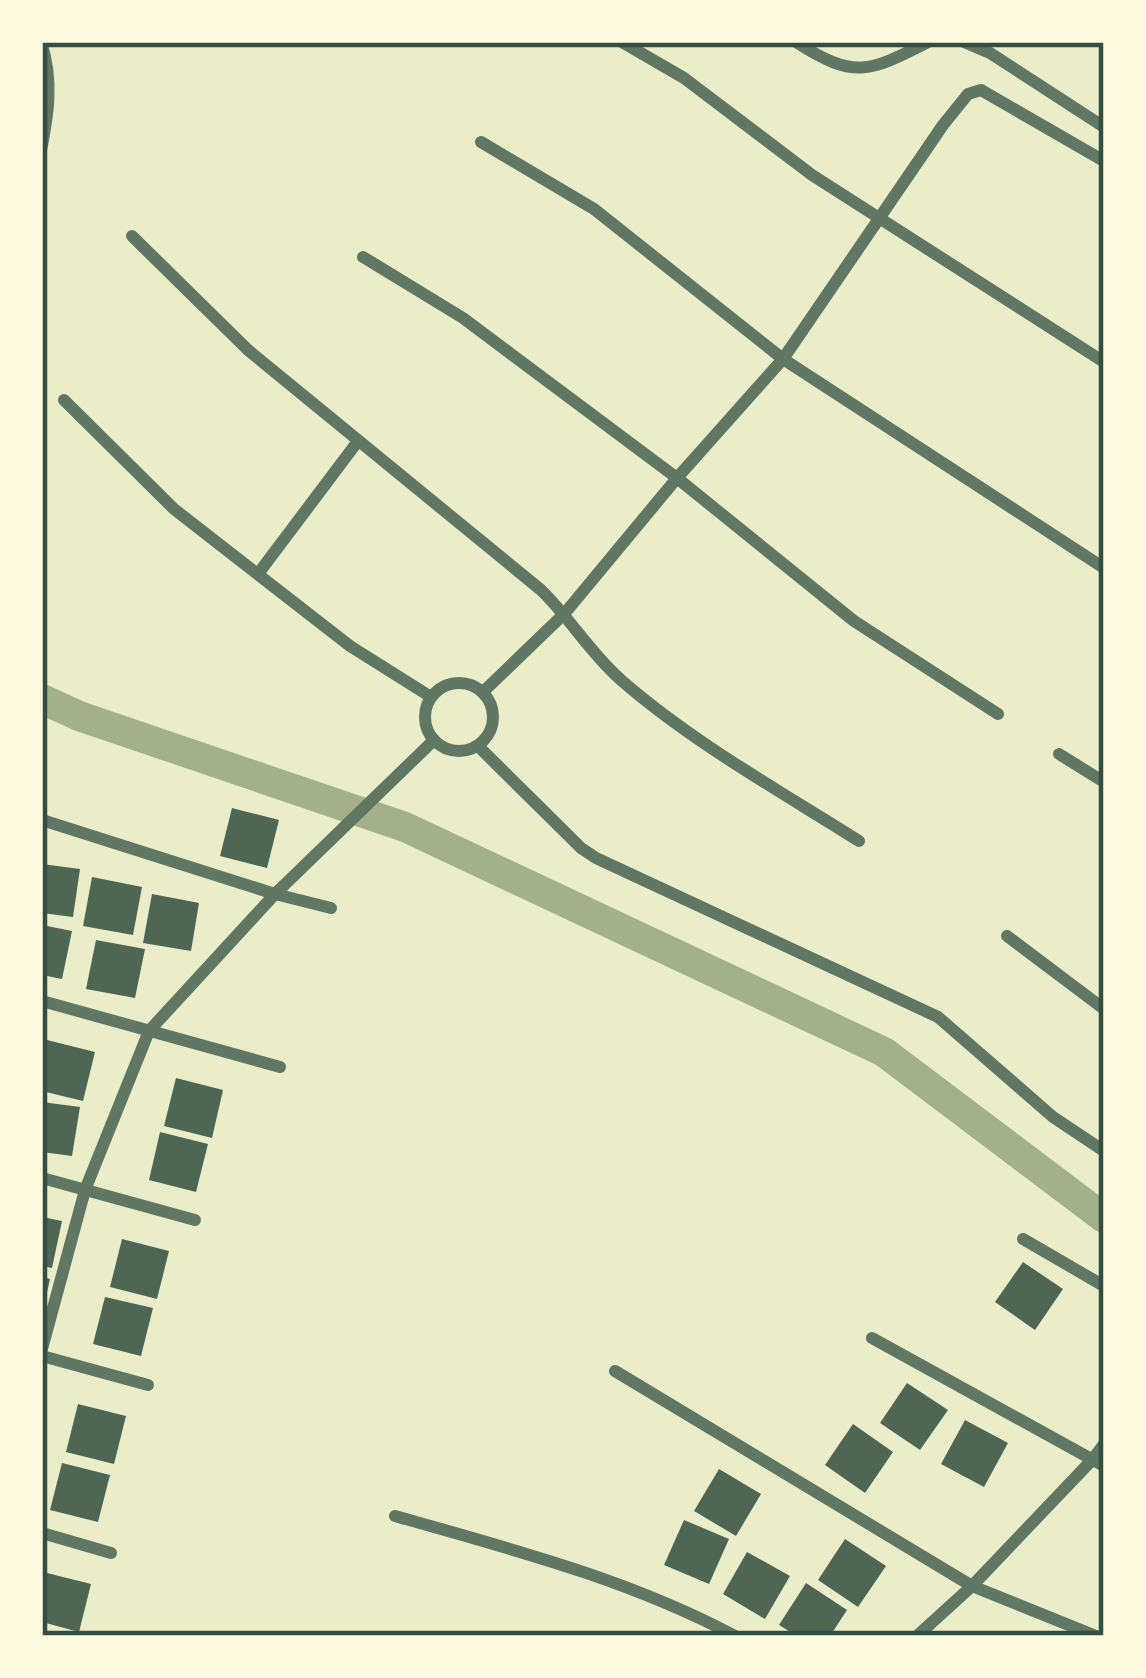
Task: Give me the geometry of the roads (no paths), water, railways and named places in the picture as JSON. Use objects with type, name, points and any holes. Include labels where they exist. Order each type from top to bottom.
[{"type":"street","points":[[622,42],[684,77],[812,175],[1104,362]]},
{"type":"street","points":[[796,42],[825,60],[863,70],[928,42]]},
{"type":"street","points":[[964,42],[990,53],[1104,127]]},
{"type":"street","points":[[483,692],[565,613],[783,359],[968,94],[981,90],[1104,161]]},
{"type":"street","points":[[481,142],[595,208],[783,359],[1104,568]]},
{"type":"street","points":[[132,236],[248,350],[541,590],[621,680],[712,747],[859,841]]},
{"type":"street","points":[[363,257],[463,318],[677,478],[854,621],[998,714]]},
{"type":"street","points":[[64,400],[174,509],[350,646],[431,697]]},
{"type":"street","points":[[258,574],[358,441]]},
{"type":"street","points":[[462,682],[483,692],[494,720],[485,739],[478,746],[454,751],[443,747],[434,740],[425,719],[431,697],[440,688],[462,682]]},
{"type":"street","points":[[148,1384],[42,1353],[85,1190],[149,1031],[274,894],[434,740]]},
{"type":"street","points":[[478,746],[580,848],[938,1017],[1054,1117],[1104,1151]]},
{"type":"street","points":[[1060,754],[1104,782]]},
{"type":"street","points":[[42,820],[331,908]]},
{"type":"street","points":[[1007,935],[1104,1010]]},
{"type":"street","points":[[42,1001],[280,1067]]},
{"type":"street","points":[[42,1178],[195,1220]]},
{"type":"street","points":[[1023,1239],[1104,1286]]},
{"type":"street","points":[[872,1338],[1098,1463]]},
{"type":"street","points":[[615,1371],[972,1586],[1096,1636]]},
{"type":"street","points":[[916,1636],[1098,1463],[1104,1444]]},
{"type":"street","points":[[395,1516],[574,1567],[735,1636]]},
{"type":"street","points":[[42,1533],[111,1552]]},
{"type":"lane","points":[[42,155],[52,107],[43,42]]},
{"type":"waterway","points":[[42,699],[79,716],[405,827],[884,1052],[1104,1218]]}]
